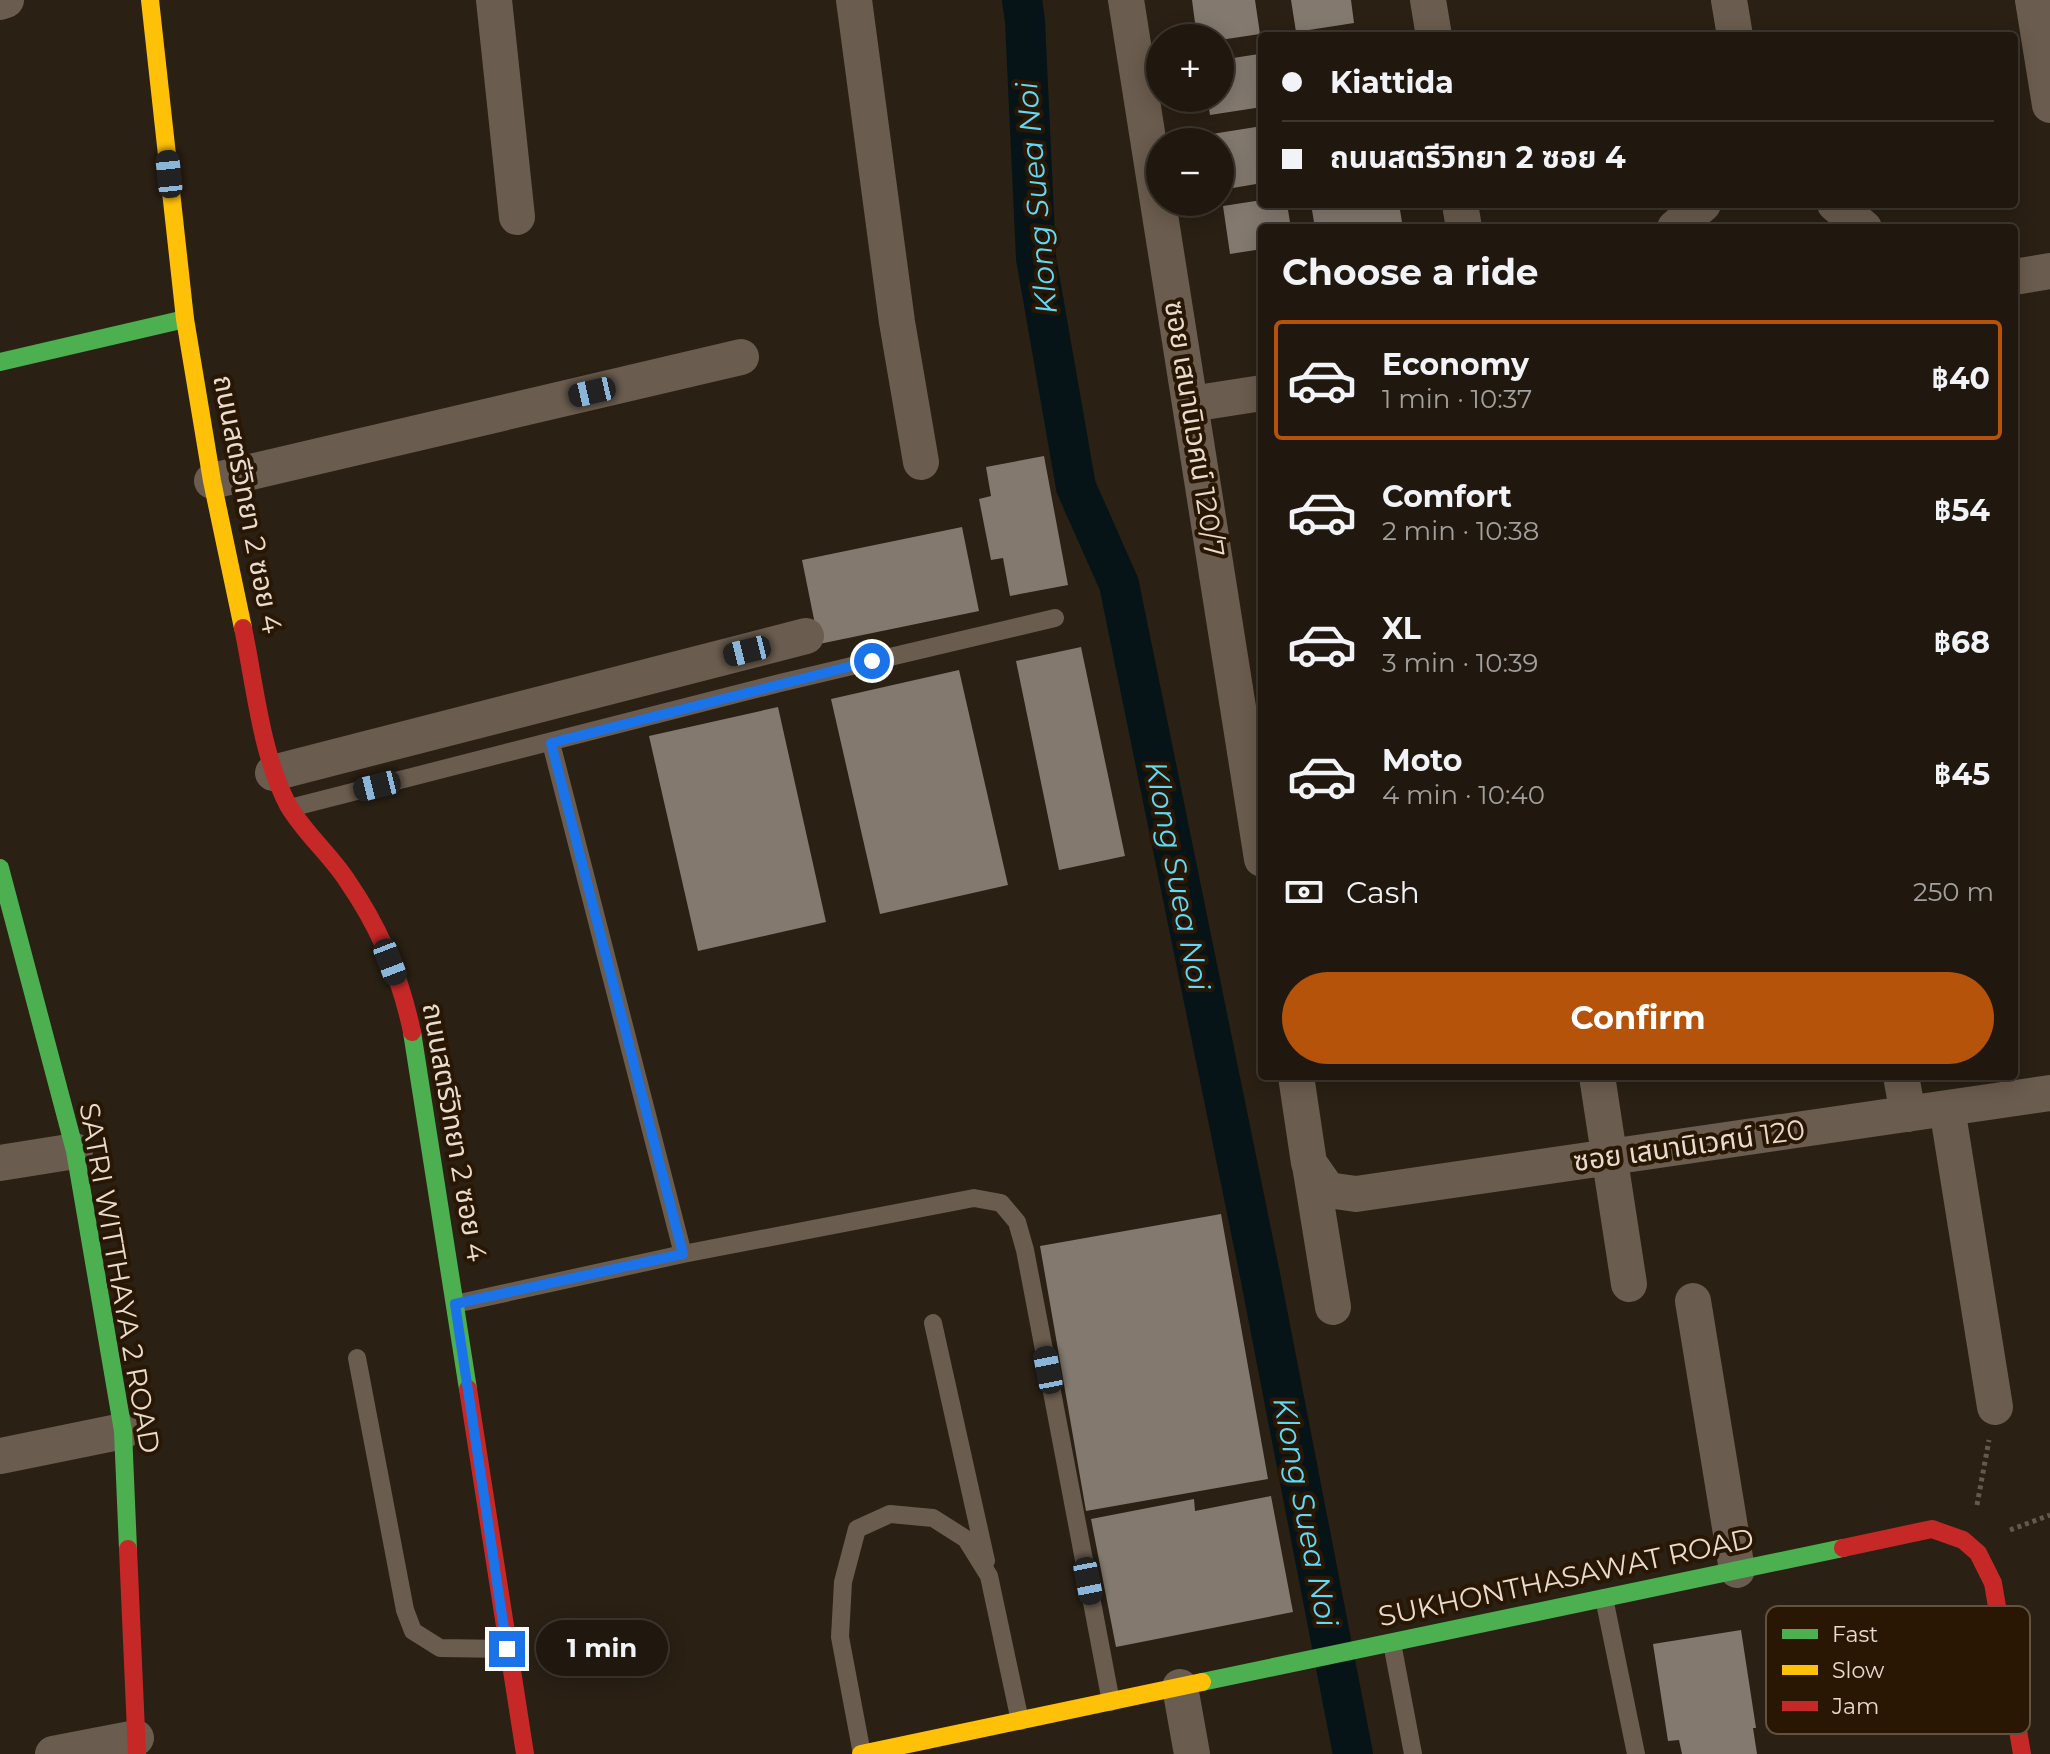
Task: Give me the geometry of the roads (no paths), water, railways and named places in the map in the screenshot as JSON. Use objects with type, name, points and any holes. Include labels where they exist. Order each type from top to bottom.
[{"type":"street","points":[[0,2],[6,0]]},
{"type":"street","points":[[0,362],[185,319],[150,0]]},
{"type":"street","points":[[494,0],[517,217]]},
{"type":"street","points":[[854,0],[897,322],[921,462]]},
{"type":"street","name":"ซอย เสนานิเวศน์ 120/7","points":[[1126,0],[1258,833]]},
{"type":"street","points":[[1428,0],[1433,32]]},
{"type":"street","points":[[1729,0],[1734,32]]},
{"type":"street","points":[[2033,0],[2050,105]]},
{"type":"street","points":[[1680,224],[1698,208]]},
{"type":"street","points":[[1840,208],[1859,224]]},
{"type":"street","points":[[2018,276],[2050,271]]},
{"type":"street","name":"ถนนสตรีวิทยา 2 ซอย 4","points":[[185,319],[212,481],[273,773],[290,808],[348,881],[383,942],[406,1002],[525,1754]]},
{"type":"street","points":[[212,481],[741,357]]},
{"type":"street","points":[[1191,404],[1258,394]]},
{"type":"street","points":[[273,773],[806,636]]},
{"type":"street","name":"SATRI WITTHAYA 2 ROAD","points":[[0,868],[75,1151],[123,1431],[137,1746]]},
{"type":"street","points":[[1297,1080],[1318,1176],[1333,1307]]},
{"type":"street","points":[[1598,1080],[1629,1284]]},
{"type":"street","points":[[1902,1080],[1908,1114]]},
{"type":"street","name":"ซอย เสนานิเวศน์ 120","points":[[1318,1176],[1356,1194],[2050,1093]]},
{"type":"street","points":[[1947,1108],[1995,1407]]},
{"type":"street","points":[[0,1163],[75,1151]]},
{"type":"street","points":[[1693,1301],[1737,1570]]},
{"type":"street","points":[[0,1456],[123,1431]]},
{"type":"street","name":"SUKHONTHASAWAT ROAD","points":[[861,1754],[980,1742],[1020,1721],[1932,1529],[1954,1533],[1970,1544],[1986,1562],[1997,1606]]},
{"type":"street","points":[[1180,1687],[1192,1754]]},
{"type":"street","name":"SUKHONTHASAWAT ROAD","points":[[2019,1734],[2022,1754]]},
{"type":"street","points":[[53,1754],[137,1746]]},
{"type":"lane","points":[[290,808],[780,683],[1055,618]]},
{"type":"lane","points":[[551,743],[683,1254]]},
{"type":"lane","points":[[455,1304],[683,1254],[974,1198],[1001,1203],[1017,1222],[1025,1250],[1111,1702]]},
{"type":"lane","points":[[933,1323],[1020,1721]]},
{"type":"lane","points":[[357,1358],[405,1610],[413,1631],[440,1648],[507,1649]]},
{"type":"lane","points":[[861,1754],[840,1637],[843,1582],[857,1529],[890,1514],[933,1518],[966,1539],[989,1576]]},
{"type":"lane","points":[[1604,1598],[1636,1754]]},
{"type":"lane","points":[[1392,1643],[1413,1754]]},
{"type":"waterway","name":"Klong Suea Noi","points":[[1022,0],[1036,258],[1076,487],[1119,584],[1260,1275],[1353,1754]]}]
